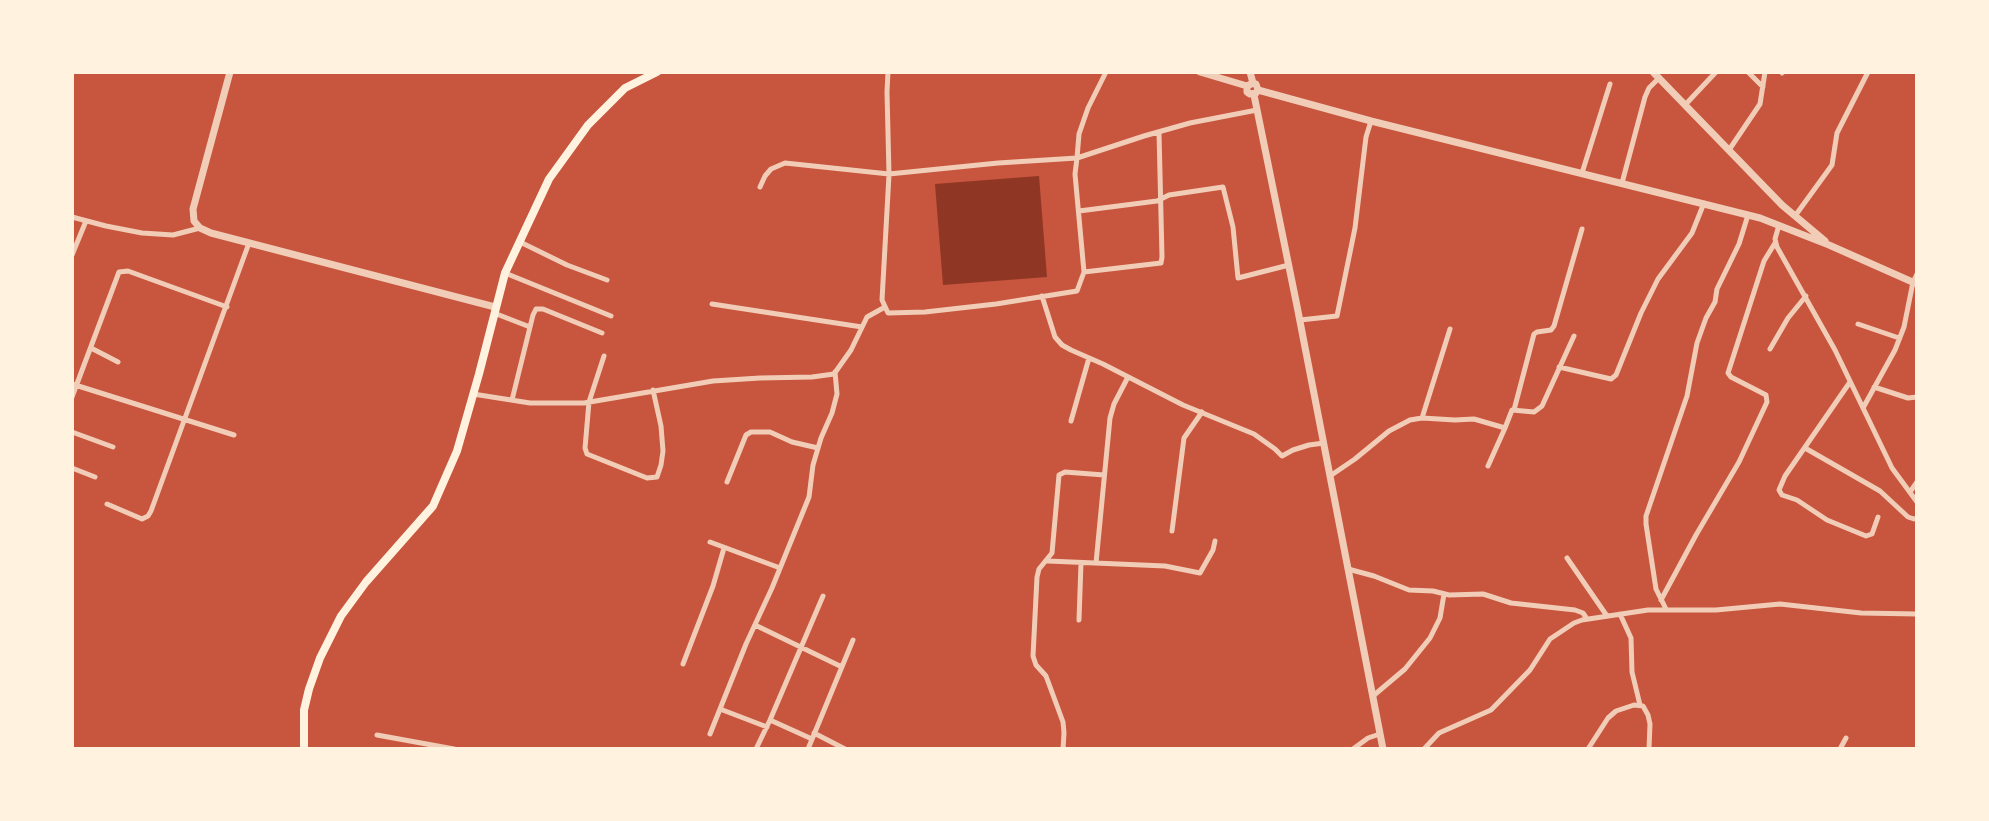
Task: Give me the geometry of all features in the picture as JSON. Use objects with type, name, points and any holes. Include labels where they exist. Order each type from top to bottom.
[{"type":"main road","points":[[304,749],[304,711],[320,658],[340,616],[366,582],[433,506],[457,451],[505,273],[549,179],[588,125],[625,88],[657,72]]},
{"type":"street","points":[[230,72],[193,209],[194,221],[200,228],[211,233],[494,310],[530,327]]},
{"type":"street","points":[[888,72],[889,174],[882,300],[888,313],[926,312],[996,304],[1077,291],[1084,272],[1075,174],[1078,134],[1106,72]]},
{"type":"street","points":[[1200,72],[1258,87],[1257,110],[1383,749]]},
{"type":"street","points":[[1250,72],[1250,85]]},
{"type":"street","points":[[1653,72],[1782,205],[1829,245]]},
{"type":"street","points":[[1685,105],[1716,72]]},
{"type":"street","points":[[1748,72],[1762,87]]},
{"type":"street","points":[[1729,150],[1760,104],[1765,72]]},
{"type":"street","points":[[1795,216],[1832,165],[1837,133],[1868,72]]},
{"type":"street","points":[[1622,183],[1645,97],[1649,88],[1659,78]]},
{"type":"street","points":[[1582,174],[1610,84]]},
{"type":"street","points":[[1256,92],[1748,215],[1829,245],[1915,283]]},
{"type":"street","points":[[760,187],[771,169],[785,163],[889,174],[1077,158],[1160,132],[1257,110]]},
{"type":"street","points":[[1300,320],[1337,316],[1353,240],[1366,137],[1371,121]]},
{"type":"street","points":[[1084,272],[1161,263],[1160,132]]},
{"type":"street","points":[[1078,211],[1160,200],[1169,195],[1223,187],[1233,227],[1238,278],[1289,266]]},
{"type":"street","points":[[1559,367],[1611,379],[1616,375],[1641,313],[1658,279],[1690,238],[1704,203]]},
{"type":"street","points":[[1666,609],[1655,584],[1646,516],[1687,396],[1697,343],[1706,318],[1715,302],[1717,289],[1739,244],[1748,215]]},
{"type":"street","points":[[72,217],[142,233],[173,235],[200,228]]},
{"type":"street","points":[[72,255],[86,221]]},
{"type":"street","points":[[1779,225],[1775,243],[1806,296],[1892,468],[1917,502]]},
{"type":"street","points":[[1488,466],[1510,413],[1514,410],[1534,334],[1551,330],[1554,326],[1582,229]]},
{"type":"street","points":[[520,242],[567,265],[607,280]]},
{"type":"street","points":[[107,504],[142,519],[152,511],[249,243]]},
{"type":"street","points":[[1661,600],[1739,462],[1767,402],[1766,395],[1731,377],[1728,373],[1764,261],[1775,243]]},
{"type":"street","points":[[72,397],[74,385],[91,348],[117,275],[124,270],[227,307]]},
{"type":"street","points":[[505,273],[611,316]]},
{"type":"street","points":[[1863,408],[1904,327],[1917,274]]},
{"type":"street","points":[[1042,296],[1055,337],[1062,345],[1183,405],[1254,434],[1282,456],[1309,444],[1324,443]]},
{"type":"street","points":[[1770,349],[1788,318],[1806,296]]},
{"type":"street","points":[[712,304],[862,327]]},
{"type":"street","points":[[710,734],[809,497],[813,465],[837,394],[835,372],[851,350],[867,317],[885,307]]},
{"type":"street","points":[[512,400],[534,311],[539,308],[602,333]]},
{"type":"street","points":[[1858,324],[1899,338]]},
{"type":"street","points":[[1422,418],[1450,329]]},
{"type":"street","points":[[1514,410],[1531,412],[1540,409],[1574,336]]},
{"type":"street","points":[[91,348],[118,362]]},
{"type":"street","points":[[604,356],[589,402],[585,448],[587,454],[647,478],[655,478],[659,474],[663,451],[661,426],[653,390]]},
{"type":"street","points":[[1071,421],[1089,358]]},
{"type":"street","points":[[473,394],[530,403],[589,402],[712,381],[812,377],[835,372]]},
{"type":"street","points":[[1096,563],[1112,411],[1128,377]]},
{"type":"street","points":[[1850,382],[1780,485],[1780,493],[1797,500],[1827,520],[1866,536],[1872,534],[1878,518]]},
{"type":"street","points":[[74,385],[234,435]]},
{"type":"street","points":[[1874,387],[1908,398],[1917,397]]},
{"type":"street","points":[[1172,531],[1184,438],[1202,412]]},
{"type":"street","points":[[1330,476],[1389,431],[1410,420],[1422,418],[1474,419],[1505,428]]},
{"type":"street","points":[[72,432],[113,447]]},
{"type":"street","points":[[727,482],[748,433],[770,432],[792,442],[818,448]]},
{"type":"street","points":[[1805,448],[1880,491],[1908,516],[1917,518]]},
{"type":"street","points":[[72,468],[95,477]]},
{"type":"street","points":[[1063,749],[1063,722],[1046,676],[1036,665],[1033,656],[1037,576],[1039,569],[1048,561],[1053,547],[1059,475],[1065,472],[1104,475]]},
{"type":"street","points":[[1910,492],[1917,482]]},
{"type":"street","points":[[1048,561],[1165,566],[1200,573],[1213,550],[1215,541]]},
{"type":"street","points":[[711,542],[780,568]]},
{"type":"street","points":[[683,664],[713,586],[724,548]]},
{"type":"street","points":[[1567,558],[1607,616]]},
{"type":"street","points":[[1079,620],[1081,563]]},
{"type":"street","points":[[1348,569],[1374,576],[1402,588],[1444,594],[1483,594],[1515,604],[1570,609],[1582,613],[1587,619]]},
{"type":"street","points":[[1372,696],[1405,669],[1430,638],[1440,618],[1444,594]]},
{"type":"street","points":[[756,749],[822,596]]},
{"type":"street","points":[[1424,749],[1439,734],[1491,710],[1527,674],[1550,639],[1574,623],[1587,619],[1666,609],[1716,610],[1780,604],[1861,613],[1917,614]]},
{"type":"street","points":[[1620,614],[1631,638],[1632,672],[1640,705],[1646,711],[1649,719],[1649,749]]},
{"type":"street","points":[[755,625],[842,667]]},
{"type":"street","points":[[808,749],[853,640]]},
{"type":"street","points":[[1588,749],[1612,714],[1634,705],[1640,705]]},
{"type":"street","points":[[720,709],[767,727]]},
{"type":"street","points":[[770,720],[812,739]]},
{"type":"street","points":[[814,733],[845,749]]},
{"type":"street","points":[[1353,749],[1368,738],[1380,734]]},
{"type":"street","points":[[377,735],[454,749]]},
{"type":"street","points":[[1840,749],[1846,738]]},
{"type":"shaded area","points":[[1039,176],[1047,277],[943,285],[935,184]]}]
